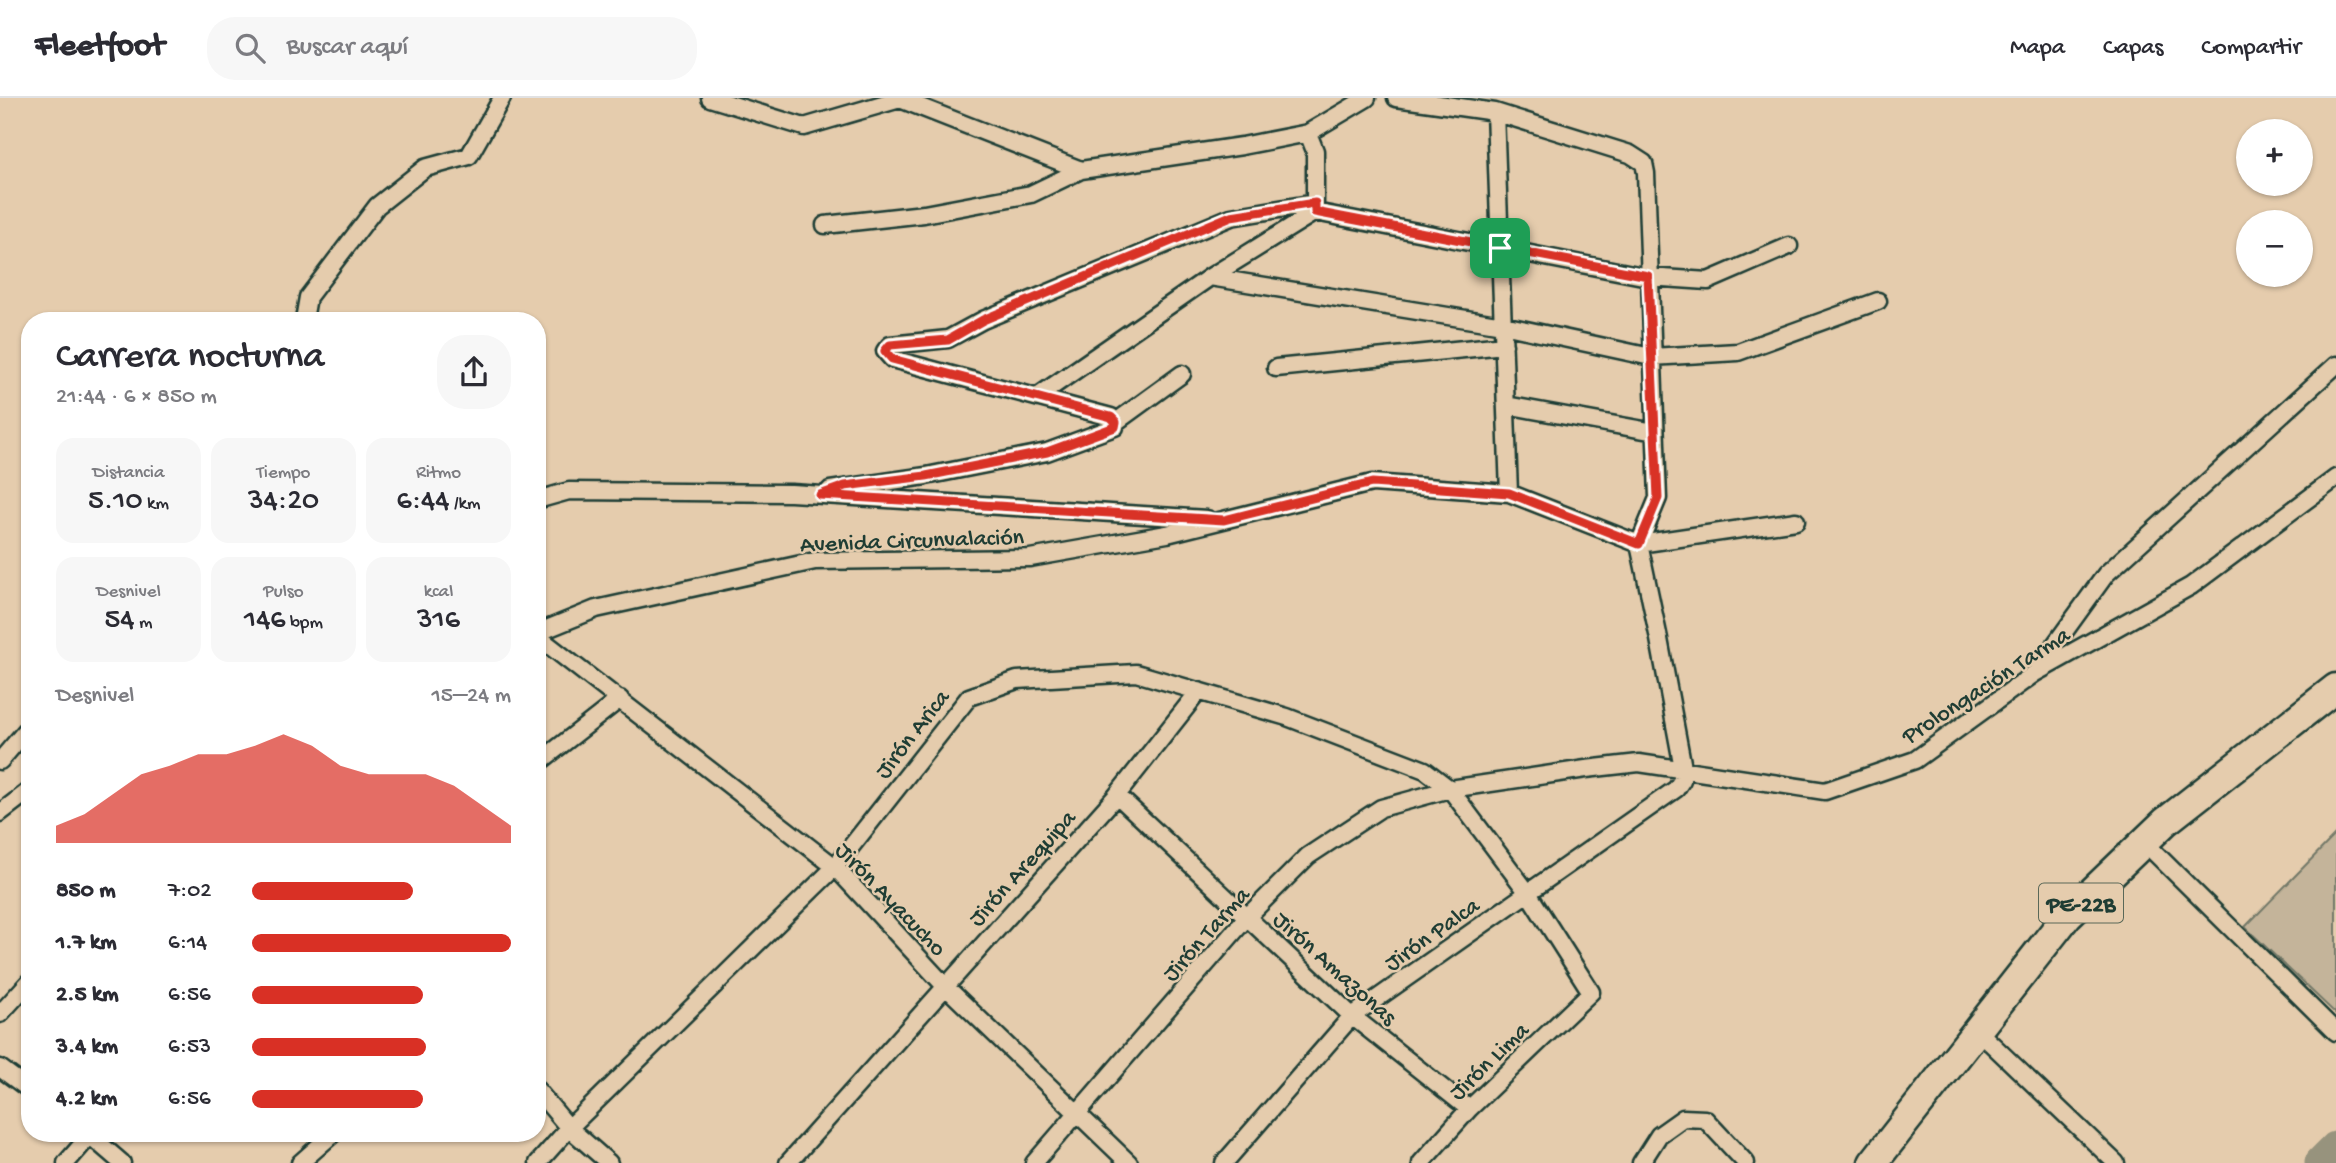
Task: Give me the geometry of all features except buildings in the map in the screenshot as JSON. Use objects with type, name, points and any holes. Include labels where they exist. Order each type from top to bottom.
[{"type":"highway","name":"PE-22B","points":[[1873,1163],[2067,916],[2165,822],[2336,688]]},
{"type":"street","points":[[305,312],[308,297],[377,206],[425,168],[469,156],[502,98]]},
{"type":"street","points":[[710,98],[804,127],[900,99],[1081,170]]},
{"type":"street","points":[[825,225],[924,214],[1031,194],[1081,170],[1242,146],[1308,133],[1367,98]]},
{"type":"street","points":[[1396,98],[1495,112],[1630,154],[1643,163],[1646,173],[1658,498],[1639,544],[1660,639],[1683,768]]},
{"type":"street","points":[[1495,112],[1509,493]]},
{"type":"street","points":[[1308,133],[1315,151],[1315,208]]},
{"type":"street","points":[[1037,397],[1210,276],[1315,208]]},
{"type":"street","points":[[1116,422],[1111,417],[892,359],[885,351],[890,345],[948,340],[983,320],[1231,216],[1315,208],[1500,248],[1648,276],[1708,281],[1789,246]]},
{"type":"street","points":[[1210,276],[1503,325],[1651,357],[1738,352],[1878,301]]},
{"type":"street","points":[[1276,368],[1504,345]]},
{"type":"street","points":[[2035,673],[2106,574],[2336,365]]},
{"type":"street","points":[[820,495],[845,486],[926,476],[1047,452],[1115,427],[1116,422],[1182,374]]},
{"type":"street","points":[[1506,405],[1655,432]]},
{"type":"street","name":"Prolongación Tarma","points":[[1450,789],[1586,768],[1639,763],[1825,791],[1915,760],[2035,673],[2191,586],[2336,478]]},
{"type":"street","name":"Avenida Circunvalación","points":[[546,630],[596,608],[815,561],[1030,558],[1167,534],[1372,483],[1509,493],[1639,544]]},
{"type":"street","points":[[546,497],[569,491],[820,495],[1224,520]]},
{"type":"street","points":[[1639,544],[1796,521]]},
{"type":"street","name":"Jirón Ayacucho","points":[[546,641],[835,867],[945,986],[1129,1163]]},
{"type":"street","name":"Jirón Arica","points":[[538,1163],[569,1128],[835,867],[969,697],[1017,680],[1136,673],[1287,717],[1425,770],[1450,789],[1528,893],[1591,992]]},
{"type":"street","name":"Jirón Arequipa","points":[[788,1163],[1117,795],[1199,691]]},
{"type":"street","points":[[546,757],[620,699]]},
{"type":"street","points":[[0,761],[21,736]]},
{"type":"street","name":"Jirón Palca","points":[[1224,1163],[1352,1016],[1676,789],[1682,780],[1683,768]]},
{"type":"street","name":"Jirón Tarma","points":[[1034,1163],[1247,917],[1308,856],[1381,808],[1450,789]]},
{"type":"street","name":"Jirón Amazonas","points":[[1117,795],[1352,1016],[1469,1109]]},
{"type":"street","points":[[0,813],[21,797]]},
{"type":"street","points":[[2144,842],[2336,1032]]},
{"type":"street","points":[[0,1014],[21,991]]},
{"type":"street","name":"Jirón Lima","points":[[1421,1163],[1469,1109],[1591,992]]},
{"type":"street","points":[[1976,1030],[2116,1163]]},
{"type":"street","points":[[0,1068],[21,1083]]},
{"type":"street","points":[[546,1101],[569,1128],[609,1163]]},
{"type":"street","points":[[1641,1163],[1659,1135],[1683,1118],[1705,1119],[1746,1163]]},
{"type":"street","points":[[66,1163],[83,1142]]},
{"type":"street","points":[[100,1142],[122,1163]]},
{"type":"street","points":[[300,1163],[324,1142]]},
{"type":"shaded area","points":[[2336,834],[2336,1014],[2245,927]]},
{"type":"waterway","points":[[2322,1163],[2336,1149]]},
{"type":"route","points":[[1315,203],[1315,212],[1500,248],[1648,276],[1658,498],[1639,544],[1509,493],[1372,483],[1224,520],[820,495],[845,486],[926,476],[1047,452],[1115,427],[1116,422],[1111,417],[892,359],[885,351],[890,345],[948,340],[983,320],[1231,216],[1315,203]]}]
